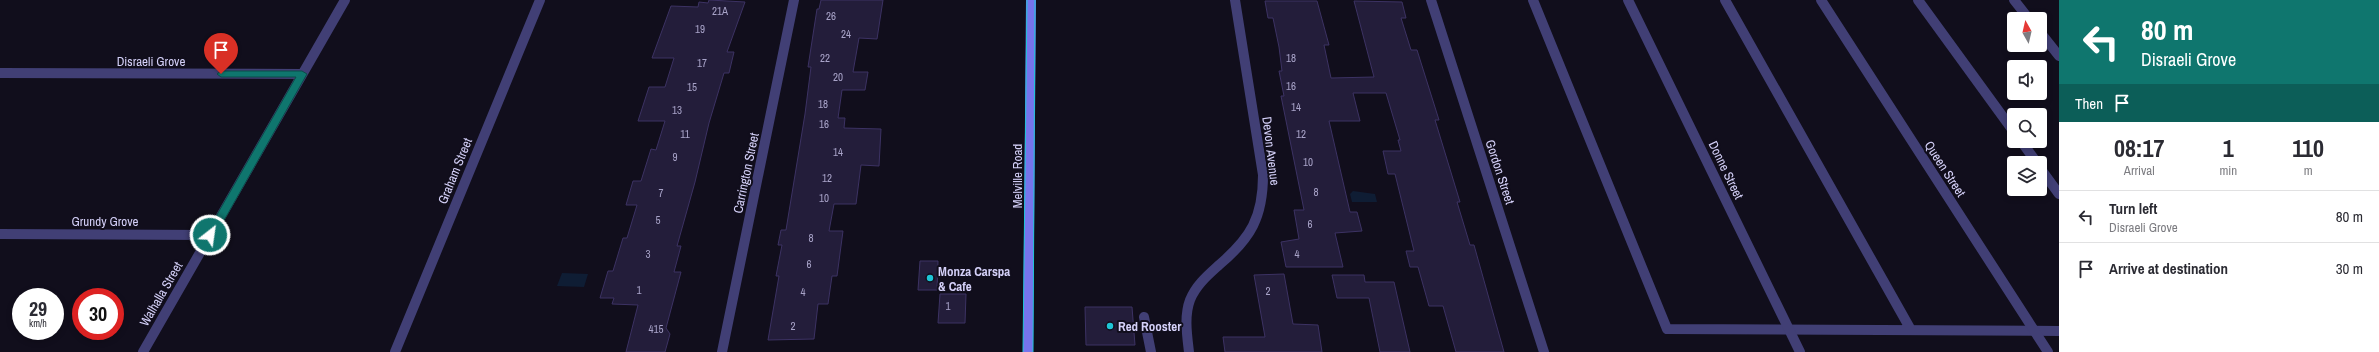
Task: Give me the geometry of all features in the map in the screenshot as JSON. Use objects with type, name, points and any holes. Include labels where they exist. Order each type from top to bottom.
[{"type":"main road","name":"Melville Road","points":[[1028,352],[1031,0]]},
{"type":"street","name":"Walhalla Street","points":[[143,352],[345,0]]},
{"type":"street","name":"Graham Street","points":[[395,352],[540,0]]},
{"type":"street","name":"Carrington Street","points":[[722,352],[794,0]]},
{"type":"street","name":"Devon Avenue","points":[[1188,352],[1187,313],[1193,295],[1208,275],[1241,246],[1259,216],[1263,201],[1263,175],[1235,0]]},
{"type":"street","name":"Gordon Street","points":[[1430,0],[1544,352]]},
{"type":"street","points":[[1533,0],[1667,329],[2059,331]]},
{"type":"street","name":"Donne Street","points":[[1628,0],[1800,352]]},
{"type":"street","points":[[1725,0],[1911,330]]},
{"type":"street","name":"Queen Street","points":[[1821,0],[2048,352]]},
{"type":"street","points":[[1918,0],[2007,122]]},
{"type":"street","points":[[2014,0],[2024,12]]},
{"type":"street","points":[[2047,41],[2059,56]]},
{"type":"street","name":"Disraeli Grove","points":[[0,73],[302,74]]},
{"type":"street","points":[[2047,178],[2059,194]]},
{"type":"street","name":"Grundy Grove","points":[[0,234],[210,235]]},
{"type":"street","points":[[1144,317],[1151,352]]},
{"type":"water","points":[[1353,191],[1375,194],[1377,202],[1352,202],[1350,194]]},
{"type":"water","points":[[562,273],[588,274],[584,287],[557,286]]},
{"type":"building","points":[[709,0],[745,2],[727,52],[734,52],[729,73],[724,73],[709,123],[695,182],[677,246],[681,246],[674,272],[681,272],[666,328],[670,334],[665,352],[626,352],[638,305],[612,304],[614,298],[600,298],[608,271],[613,271],[623,238],[627,238],[637,205],[626,205],[633,181],[641,181],[651,149],[656,150],[665,121],[638,121],[649,87],[665,87],[674,58],[652,58],[671,6],[698,7],[699,2],[708,3]]},
{"type":"building","points":[[821,0],[883,0],[877,39],[859,38],[853,72],[868,72],[865,90],[842,90],[838,118],[845,118],[844,128],[881,129],[879,166],[861,165],[856,204],[834,204],[829,231],[843,231],[837,276],[832,276],[828,304],[818,304],[814,339],[768,340],[779,276],[776,276],[782,245],[778,245],[781,230],[786,230],[805,114],[811,67],[808,67],[817,9],[819,9]]},
{"type":"building","points":[[1265,1],[1317,1],[1329,45],[1324,45],[1331,78],[1374,77],[1354,1],[1402,2],[1406,18],[1401,18],[1411,50],[1417,50],[1439,120],[1435,120],[1460,202],[1457,202],[1470,245],[1474,245],[1504,352],[1456,352],[1443,306],[1429,306],[1418,267],[1410,267],[1406,251],[1414,251],[1395,174],[1388,174],[1383,151],[1401,151],[1398,140],[1400,140],[1386,93],[1353,93],[1360,121],[1329,121],[1350,212],[1357,212],[1362,231],[1335,233],[1343,267],[1286,267],[1281,242],[1299,239],[1294,210],[1304,210],[1281,96],[1284,96],[1279,71],[1282,71],[1279,47],[1273,18],[1268,18]]},
{"type":"building","points":[[920,261],[938,261],[937,290],[918,290]]},
{"type":"building","points":[[1284,274],[1293,324],[1318,325],[1322,352],[1225,352],[1223,337],[1265,337],[1254,275]]},
{"type":"building","points":[[1332,275],[1364,275],[1365,282],[1394,282],[1410,352],[1380,352],[1369,298],[1337,298]]},
{"type":"building","points":[[940,294],[966,294],[965,323],[938,323]]},
{"type":"building","name":"Red Rooster","points":[[1085,307],[1132,307],[1135,345],[1086,345]]},
{"type":"tram line","points":[[1023,352],[1027,0]]},
{"type":"tram line","points":[[1033,352],[1035,0]]},
{"type":"place","name":"Monza Carspa & Cafe","points":[[930,278]]},
{"type":"place","name":"Red Rooster","points":[[1110,326]]},
{"type":"route","points":[[210,235],[302,74],[221,74]]}]
